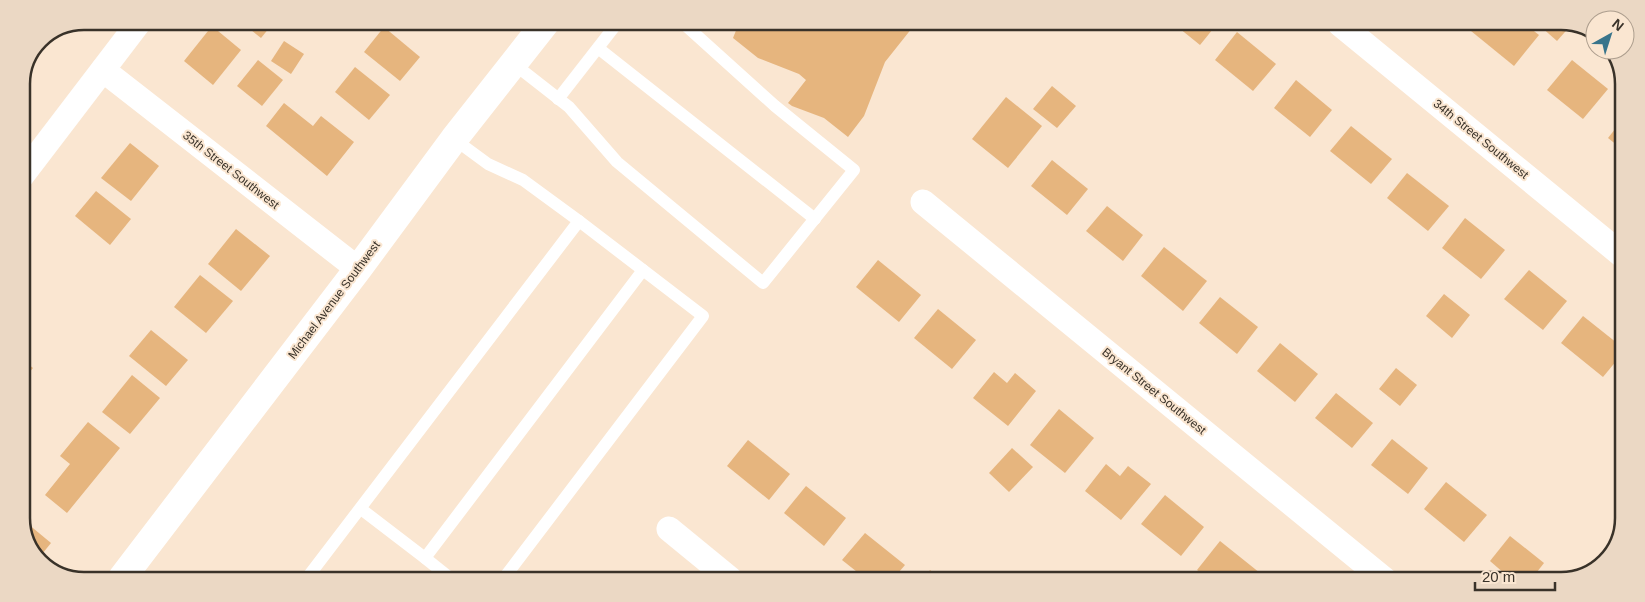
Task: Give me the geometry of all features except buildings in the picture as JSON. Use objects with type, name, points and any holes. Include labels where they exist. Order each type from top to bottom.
[{"type":"street","points":[[30,164],[133,30]]},
{"type":"street","name":"Michael Avenue Southwest","points":[[127,572],[358,269],[454,139],[540,30]]},
{"type":"street","name":"34th Street Southwest","points":[[1347,30],[1615,249]]},
{"type":"street","name":"35th Street Southwest","points":[[103,70],[358,269]]},
{"type":"street","name":"Bryant Street Southwest","points":[[923,202],[1375,572]]},
{"type":"street","points":[[669,529],[721,572]]},
{"type":"lane","points":[[558,99],[612,30]]},
{"type":"lane","points":[[514,64],[569,107],[617,162],[764,283],[854,170],[775,106],[692,30]]},
{"type":"lane","points":[[598,48],[815,219]]},
{"type":"lane","points":[[454,139],[488,164],[523,180],[702,316],[509,572]]},
{"type":"lane","points":[[313,572],[579,221]]},
{"type":"lane","points":[[425,558],[643,270]]},
{"type":"lane","points":[[361,509],[442,572]]}]
